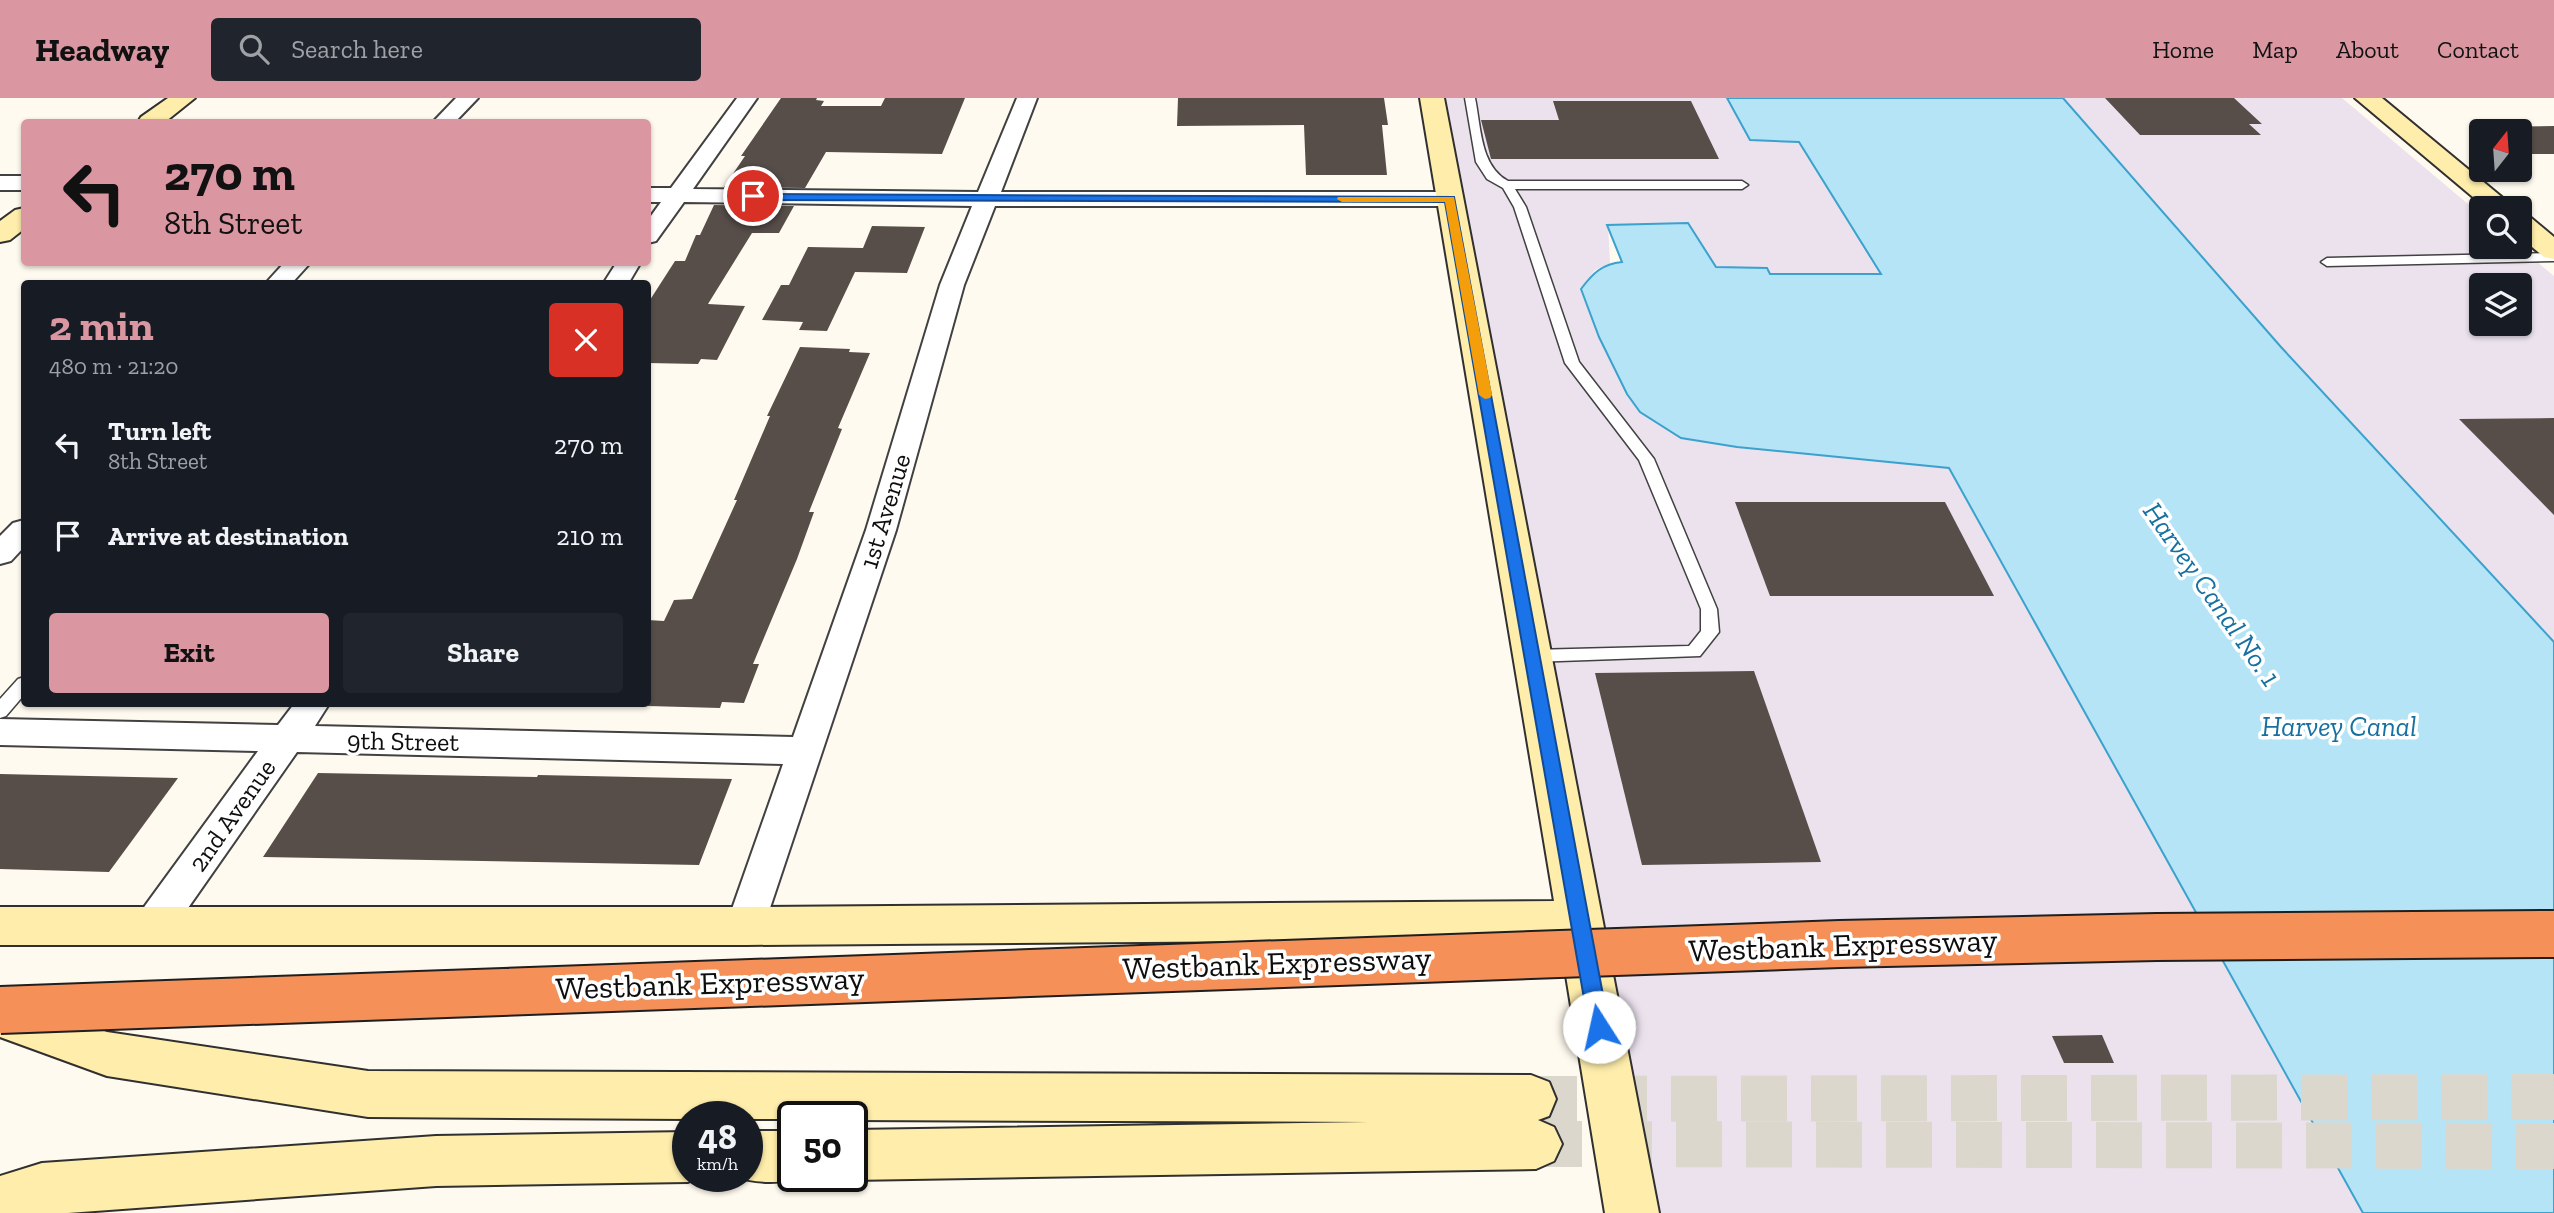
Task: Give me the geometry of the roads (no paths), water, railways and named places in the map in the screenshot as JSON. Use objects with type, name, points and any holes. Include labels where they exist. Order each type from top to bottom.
[{"type":"highway","name":"Westbank Expressway","points":[[0,1010],[1826,944],[2157,937],[2554,934]]},
{"type":"main road","points":[[154,119],[183,98]]},
{"type":"main road","points":[[1432,98],[1632,1213]]},
{"type":"main road","points":[[2367,98],[2487,196]]},
{"type":"main road","points":[[0,234],[21,218]]},
{"type":"main road","points":[[2532,233],[2554,250]]},
{"type":"main road","name":"Westbank Expressway","points":[[0,926],[746,926],[1579,920]]},
{"type":"main road","points":[[0,1015],[107,1054],[368,1094],[777,1103]]},
{"type":"main road","points":[[868,1106],[1534,1121],[868,1154]]},
{"type":"main road","points":[[0,1202],[42,1189],[422,1162],[672,1157]]},
{"type":"street","points":[[446,119],[468,98]]},
{"type":"street","points":[[651,231],[747,98]]},
{"type":"street","name":"1st Avenue","points":[[746,926],[881,530],[952,285],[1027,98]]},
{"type":"street","points":[[0,183],[21,183]]},
{"type":"street","points":[[651,195],[985,199],[1450,199]]},
{"type":"street","points":[[281,280],[295,266]]},
{"type":"street","points":[[0,554],[21,533]]},
{"type":"street","name":"2nd Avenue","points":[[153,926],[310,707]]},
{"type":"street","name":"9th Street","points":[[0,732],[806,751]]},
{"type":"lane","points":[[1470,98],[1482,162],[1490,177],[1505,185],[1520,207],[1572,363],[1646,459],[1709,609],[1710,632],[1694,652],[1532,656]]},
{"type":"lane","points":[[1505,185],[1742,185]]},
{"type":"lane","points":[[2327,262],[2554,257]]},
{"type":"lane","points":[[0,711],[21,687]]},
{"type":"water","name":"Harvey Canal","points":[[1727,98],[2063,98],[2281,347],[2554,642],[2554,1213],[2363,1213],[1949,468],[1737,447],[1681,438],[1640,412],[1627,394],[1599,337],[1581,289],[1599,270],[1622,262],[1607,225],[1688,223],[1716,267],[1767,268],[1770,274],[1881,274],[1799,142],[1750,140]]},
{"type":"tunnel","points":[[1531,1099],[2554,1097]]},
{"type":"tunnel","points":[[1536,1144],[2554,1146]]},
{"type":"water label","name":"Harvey Canal No. 1","points":[[2212,594]]}]
